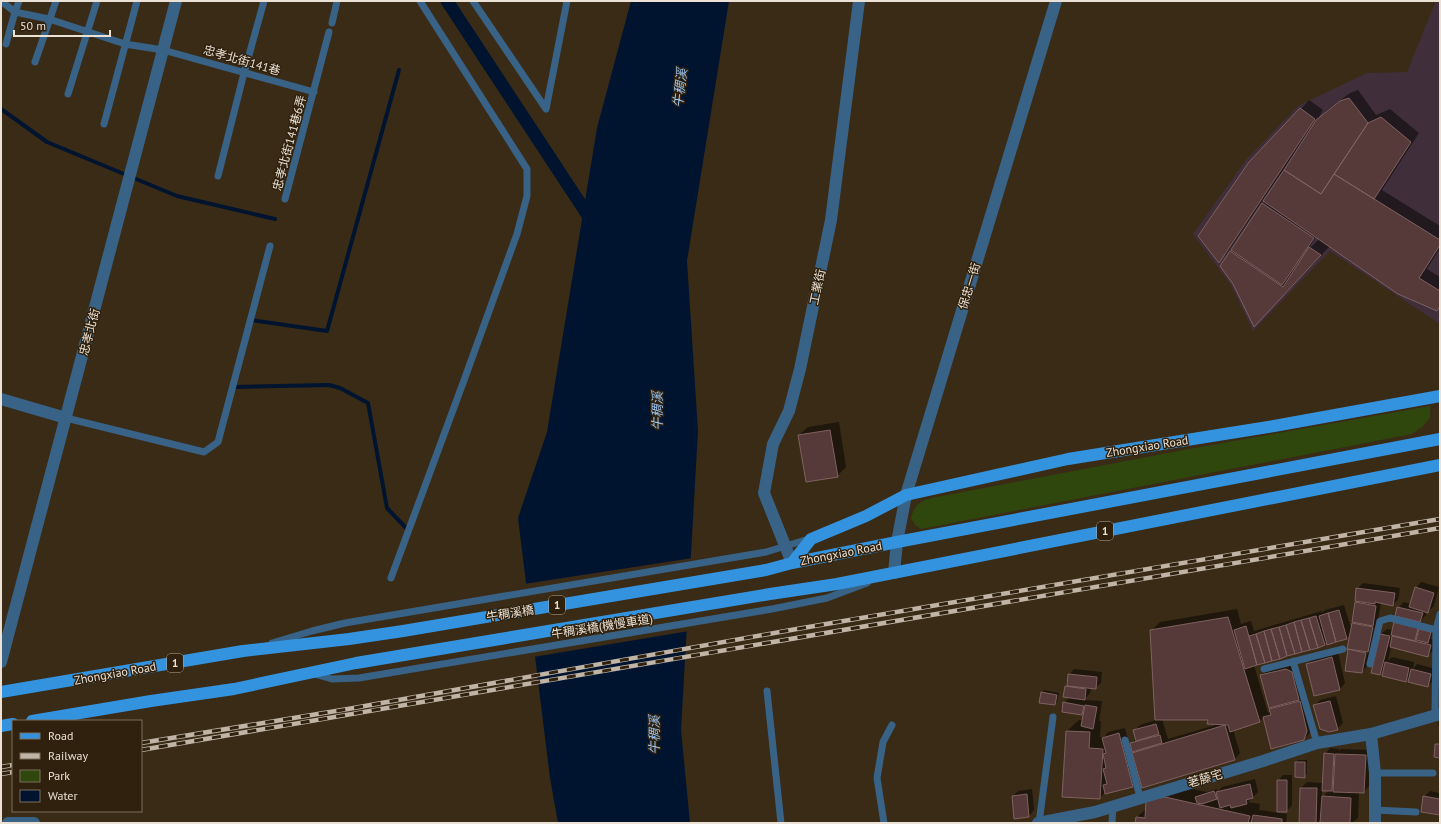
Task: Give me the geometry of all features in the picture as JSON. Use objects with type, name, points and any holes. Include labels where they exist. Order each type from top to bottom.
[{"type":"main road","name":"Zhongxiao Road","points":[[792,563],[811,539],[866,516],[906,495],[1068,459],[1266,427],[1440,396]]},
{"type":"main road","name":"Zhongxiao Road","points":[[792,563],[1440,439]]},
{"type":"main road","name":"1","points":[[894,573],[1440,465]]},
{"type":"main road","name":"牛稠溪橋","points":[[349,639],[766,570],[792,563]]},
{"type":"main road","name":"牛稠溪橋","points":[[310,673],[356,663],[837,584],[894,573]]},
{"type":"main road","name":"Zhongxiao Road","points":[[1,692],[243,651],[349,639]]},
{"type":"main road","name":"1","points":[[38,720],[234,689],[310,673]]},
{"type":"main road","points":[[1,726],[12,724]]},
{"type":"street","name":"忠孝北街","points":[[1,662],[176,1]]},
{"type":"street","name":"工業街","points":[[792,563],[764,493],[773,444],[789,411],[800,369],[831,220],[859,1]]},
{"type":"street","name":"保忠一街","points":[[894,573],[897,542],[906,495],[1056,1]]},
{"type":"street","points":[[1,399],[66,418]]},
{"type":"street","name":"荖藤宅","points":[[1039,823],[1095,812],[1317,743],[1371,734],[1438,714]]},
{"type":"street","points":[[1371,734],[1375,773],[1375,823]]},
{"type":"street","points":[[8,823],[34,823]]},
{"type":"lane","points":[[1,1],[15,12]]},
{"type":"lane","points":[[6,44],[19,1]]},
{"type":"lane","points":[[35,62],[56,1]]},
{"type":"lane","points":[[68,94],[97,1]]},
{"type":"lane","points":[[104,124],[137,1]]},
{"type":"lane","points":[[218,176],[244,72],[264,1]]},
{"type":"lane","points":[[332,23],[337,1]]},
{"type":"lane","points":[[390,578],[461,390],[517,234],[527,196],[527,169],[420,1]]},
{"type":"lane","points":[[473,1],[546,109],[567,1]]},
{"type":"lane","name":"忠孝北街141巷","points":[[15,12],[49,20],[125,44],[164,50],[314,92]]},
{"type":"lane","name":"忠孝北街141巷6弄","points":[[285,199],[329,32]]},
{"type":"lane","points":[[66,418],[204,452],[218,442],[270,246]]},
{"type":"lane","points":[[243,651],[312,630],[345,623],[766,552],[811,539]]},
{"type":"lane","name":"牛稠溪橋(機慢車道)","points":[[310,673],[332,679],[353,679],[772,609],[827,598],[894,573]]},
{"type":"lane","points":[[1438,714],[1436,630],[1440,614]]},
{"type":"lane","points":[[1370,664],[1380,621],[1390,618],[1436,630]]},
{"type":"lane","points":[[1264,669],[1342,649]]},
{"type":"lane","points":[[1293,661],[1317,743]]},
{"type":"lane","points":[[767,691],[781,823]]},
{"type":"lane","points":[[1039,823],[1054,717]]},
{"type":"lane","points":[[884,823],[877,778],[883,742],[892,725]]},
{"type":"lane","points":[[1125,740],[1140,797]]},
{"type":"lane","points":[[1375,773],[1433,773]]},
{"type":"lane","points":[[1112,823],[1113,806]]},
{"type":"lane","points":[[1375,810],[1416,812]]},
{"type":"shaded area","points":[[1436,1],[1440,1],[1440,324],[1330,251],[1253,331],[1231,285],[1193,234],[1246,160],[1298,106],[1367,73],[1407,72]]},
{"type":"green space","points":[[1430,406],[1430,418],[1422,427],[1412,434],[921,529],[915,525],[911,518],[913,511],[920,503],[934,497]]},
{"type":"water","name":"牛稠溪","points":[[631,1],[729,1],[687,261],[698,431],[681,730],[690,823],[558,823],[550,778],[518,518],[547,432],[597,128]]},
{"type":"pier","points":[[693,558],[689,631],[533,657],[524,584]]},
{"type":"building","points":[[1349,98],[1368,123],[1321,194],[1284,170],[1316,120],[1340,101]]},
{"type":"building","points":[[1300,108],[1315,119],[1219,263],[1198,236],[1249,162]]},
{"type":"building","points":[[1381,117],[1411,142],[1374,199],[1334,174],[1368,123]]},
{"type":"building","points":[[1284,170],[1321,194],[1334,174],[1440,240],[1440,245],[1419,278],[1440,291],[1440,306],[1437,311],[1398,294],[1263,201]]},
{"type":"building","points":[[1262,203],[1314,238],[1282,285],[1231,250]]},
{"type":"building","points":[[1309,247],[1321,255],[1254,327],[1233,284],[1220,266],[1230,251],[1283,287]]},
{"type":"building","points":[[830,430],[838,477],[806,482],[798,435]]},
{"type":"building","points":[[1415,587],[1434,593],[1428,613],[1409,607]]},
{"type":"building","points":[[1356,588],[1395,593],[1393,606],[1375,602],[1375,604],[1355,601]]},
{"type":"building","points":[[1355,602],[1376,606],[1373,626],[1352,622]]},
{"type":"building","points":[[1397,607],[1423,613],[1420,622],[1395,616]]},
{"type":"building","points":[[1339,610],[1347,639],[1336,642],[1328,613]]},
{"type":"building","points":[[1328,613],[1336,642],[1327,645],[1319,616]]},
{"type":"building","points":[[1316,616],[1325,645],[1318,648],[1309,618]]},
{"type":"building","points":[[1228,617],[1260,722],[1230,732],[1228,725],[1207,724],[1208,720],[1155,720],[1150,630]]},
{"type":"building","points":[[1309,618],[1318,648],[1310,650],[1301,620]]},
{"type":"building","points":[[1301,620],[1310,650],[1302,652],[1294,622]]},
{"type":"building","points":[[1294,622],[1302,652],[1295,654],[1286,625]]},
{"type":"building","points":[[1394,622],[1418,628],[1415,641],[1391,635]]},
{"type":"building","points":[[1352,623],[1373,627],[1368,652],[1347,649]]},
{"type":"building","points":[[1286,625],[1295,654],[1287,656],[1279,627]]},
{"type":"building","points":[[1246,626],[1257,665],[1245,669],[1234,630]]},
{"type":"building","points":[[1279,627],[1287,656],[1280,659],[1271,629]]},
{"type":"building","points":[[1271,629],[1280,659],[1272,661],[1264,631]]},
{"type":"building","points":[[1419,629],[1431,632],[1428,643],[1416,640]]},
{"type":"building","points":[[1264,631],[1272,661],[1265,663],[1256,634]]},
{"type":"building","points":[[1256,634],[1265,663],[1257,665],[1249,636]]},
{"type":"building","points":[[1380,634],[1390,636],[1380,675],[1371,673]]},
{"type":"building","points":[[1392,636],[1431,645],[1428,657],[1390,647]]},
{"type":"building","points":[[1348,649],[1366,653],[1362,673],[1345,671]]},
{"type":"building","points":[[1332,657],[1340,690],[1314,696],[1306,664]]},
{"type":"building","points":[[1385,662],[1409,668],[1406,682],[1382,676]]},
{"type":"building","points":[[1286,669],[1292,672],[1299,700],[1269,708],[1260,675]]},
{"type":"building","points":[[1411,669],[1431,674],[1428,687],[1408,682]]},
{"type":"building","points":[[1068,674],[1097,677],[1096,689],[1067,686]]},
{"type":"building","points":[[1065,686],[1086,689],[1085,700],[1063,697]]},
{"type":"building","points":[[1041,692],[1057,695],[1055,705],[1039,703]]},
{"type":"building","points":[[1300,701],[1307,731],[1304,740],[1271,749],[1263,717],[1271,715],[1269,709]]},
{"type":"building","points":[[1330,701],[1338,730],[1329,732],[1320,729],[1313,705]]},
{"type":"building","points":[[1063,702],[1084,706],[1082,715],[1062,712]]},
{"type":"building","points":[[1085,705],[1097,707],[1093,729],[1081,726]]},
{"type":"building","points":[[1156,724],[1159,734],[1136,741],[1133,730]]},
{"type":"building","points":[[1225,725],[1235,760],[1142,788],[1132,753]]},
{"type":"building","points":[[1066,731],[1090,732],[1089,748],[1103,749],[1100,799],[1062,797]]},
{"type":"building","points":[[1119,733],[1133,787],[1105,794],[1103,785],[1107,784],[1103,769],[1106,768],[1103,754],[1106,753],[1102,738]]},
{"type":"building","points":[[1160,735],[1162,743],[1132,752],[1130,743]]},
{"type":"building","points":[[1435,744],[1440,744],[1440,758],[1434,757]]},
{"type":"building","points":[[1324,753],[1334,754],[1332,791],[1322,791]]},
{"type":"building","points":[[1335,754],[1366,755],[1364,793],[1333,792]]},
{"type":"building","points":[[1295,762],[1305,762],[1305,778],[1295,777]]},
{"type":"building","points":[[1277,780],[1287,780],[1287,812],[1277,812]]},
{"type":"building","points":[[1250,784],[1253,798],[1246,800],[1247,804],[1231,808],[1230,805],[1220,808],[1216,792]]},
{"type":"building","points":[[1300,788],[1317,788],[1316,823],[1299,823]]},
{"type":"building","points":[[1214,791],[1217,799],[1202,804],[1197,803],[1195,797]]},
{"type":"building","points":[[1027,794],[1029,817],[1014,819],[1012,796]]},
{"type":"building","points":[[1322,796],[1351,798],[1350,823],[1320,823]]},
{"type":"building","points":[[1423,796],[1440,799],[1440,815],[1421,812]]},
{"type":"building","points":[[1165,797],[1250,816],[1248,823],[1135,823],[1136,817],[1145,818],[1146,801]]},
{"type":"building","points":[[1253,815],[1282,819],[1282,823],[1251,823]]},
{"type":"waterway","points":[[447,1],[593,223]]},
{"type":"waterway","points":[[251,320],[327,331],[399,70]]},
{"type":"waterway","points":[[1,109],[47,142],[177,196],[275,219]]},
{"type":"waterway","points":[[234,387],[329,385],[340,388],[368,403],[387,508],[408,530]]},
{"type":"railway","points":[[142,743],[348,709],[791,630],[1440,519]]},
{"type":"railway","points":[[142,750],[1440,528]]},
{"type":"railway","points":[[1,767],[12,765]]},
{"type":"railway","points":[[1,774],[12,772]]}]
